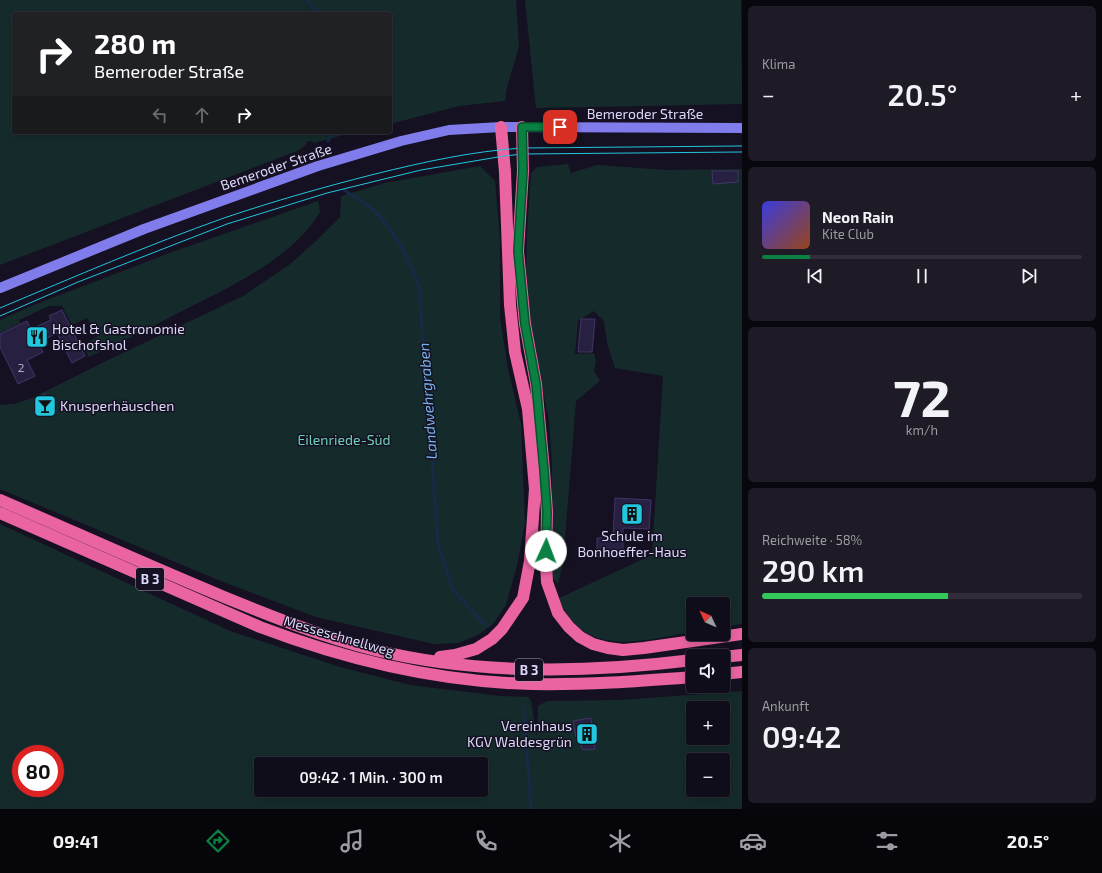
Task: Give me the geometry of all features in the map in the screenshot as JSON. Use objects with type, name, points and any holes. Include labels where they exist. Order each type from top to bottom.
[{"type":"highway","points":[[423,660],[455,655],[476,648],[492,639],[502,630],[523,598],[530,561],[534,481],[528,409],[515,352],[510,305],[505,172],[501,127]]},
{"type":"highway","points":[[522,127],[523,171],[518,251],[525,324],[536,384],[544,470],[547,512],[547,582],[558,612],[569,627],[580,637],[593,644],[623,650],[742,634]]},
{"type":"highway","name":"Messeschnellweg","points":[[0,500],[184,580],[301,627],[374,650],[423,660],[483,667],[534,670],[635,666],[686,661]]},
{"type":"highway","name":"Messeschnellweg","points":[[0,513],[260,627],[301,643],[370,663],[474,680],[532,684],[594,683],[686,677]]},
{"type":"highway","points":[[730,656],[742,655]]},
{"type":"highway","points":[[730,673],[742,672]]},
{"type":"main road","name":"Bemeroder Straße","points":[[0,288],[159,224],[318,166],[402,141],[449,130],[501,127],[742,128]]},
{"type":"green space","points":[[0,0],[516,0],[519,47],[507,87],[505,101],[459,106],[392,123],[392,12],[12,12],[12,134],[348,134],[314,143],[311,141],[307,142],[306,145],[297,151],[0,265]]},
{"type":"green space","points":[[525,0],[741,0],[742,104],[536,108]]},
{"type":"green space","points":[[568,164],[571,173],[597,165],[667,170],[742,169],[742,624],[730,626],[730,597],[686,597],[686,633],[622,642],[594,637],[582,630],[568,616],[557,599],[652,555],[663,376],[615,368],[607,343],[604,321],[594,311],[578,321],[575,354],[594,353],[596,361],[594,371],[600,381],[576,401],[563,564],[558,584],[553,578],[551,567],[552,462],[549,420],[535,353],[526,291],[527,233],[531,173],[537,167]]},
{"type":"green space","name":"Eilenriede-Süd","points":[[480,166],[495,181],[500,239],[500,317],[508,369],[521,424],[525,523],[517,565],[506,605],[493,624],[478,635],[458,643],[434,644],[316,617],[216,579],[0,489],[0,405],[15,404],[32,398],[243,296],[289,265],[340,217],[341,196],[385,183]]},
{"type":"green space","points":[[318,201],[320,212],[308,228],[294,243],[261,268],[224,290],[89,357],[85,350],[85,344],[98,336],[87,318],[72,325],[62,306],[49,306],[19,320],[20,323],[0,333],[0,320],[34,305],[175,251]]},
{"type":"green space","points":[[0,524],[230,631],[340,667],[410,685],[500,696],[528,697],[531,701],[537,737],[538,706],[547,701],[621,700],[742,691],[742,809],[0,809]]},
{"type":"building","points":[[712,171],[738,171],[738,182],[713,184]]},
{"type":"building","points":[[62,310],[85,356],[72,363],[57,333],[38,343],[43,352],[27,360],[35,376],[18,384],[0,347],[0,334],[27,321],[31,329],[51,320],[49,316]]},
{"type":"building","points":[[581,319],[595,319],[592,352],[578,352]]},
{"type":"building","name":"Knusperhäuschen","points":[[45,394],[54,413],[46,417],[36,398]]},
{"type":"building","name":"Schule im Bonhoeffer-Haus","points":[[615,498],[651,500],[649,529],[623,528],[623,557],[597,557],[597,538],[613,538]]},
{"type":"building","name":"Vereinhaus KGV Waldesgrün","points":[[591,718],[595,749],[586,750],[582,749],[579,737],[576,737],[573,721]]},
{"type":"waterway","name":"Landwehrgraben","points":[[307,0],[317,12]]},
{"type":"waterway","name":"Landwehrgraben","points":[[328,141],[332,134]]},
{"type":"waterway","name":"Landwehrgraben","points":[[344,190],[369,206],[388,226],[406,255],[419,286],[438,544],[453,590],[486,626]]},
{"type":"waterway","name":"Landwehrgraben","points":[[524,707],[531,809]]},
{"type":"tram line","points":[[0,308],[139,250],[224,218],[318,189],[412,165],[467,154],[504,149],[742,146]]},
{"type":"tram line","points":[[0,316],[78,282],[227,224],[327,193],[421,170],[523,154],[742,152]]},
{"type":"place","name":"Hotel & Gastronomie Bischofshol","points":[[37,337]]},
{"type":"place","name":"Knusperhäuschen","points":[[45,406]]},
{"type":"place","name":"Schule im Bonhoeffer-Haus","points":[[632,514]]},
{"type":"place","name":"Vereinhaus KGV Waldesgrün","points":[[587,734]]},
{"type":"route","points":[[546,551],[547,512],[536,384],[525,324],[520,286],[518,251],[524,148],[522,127],[560,127]]}]
